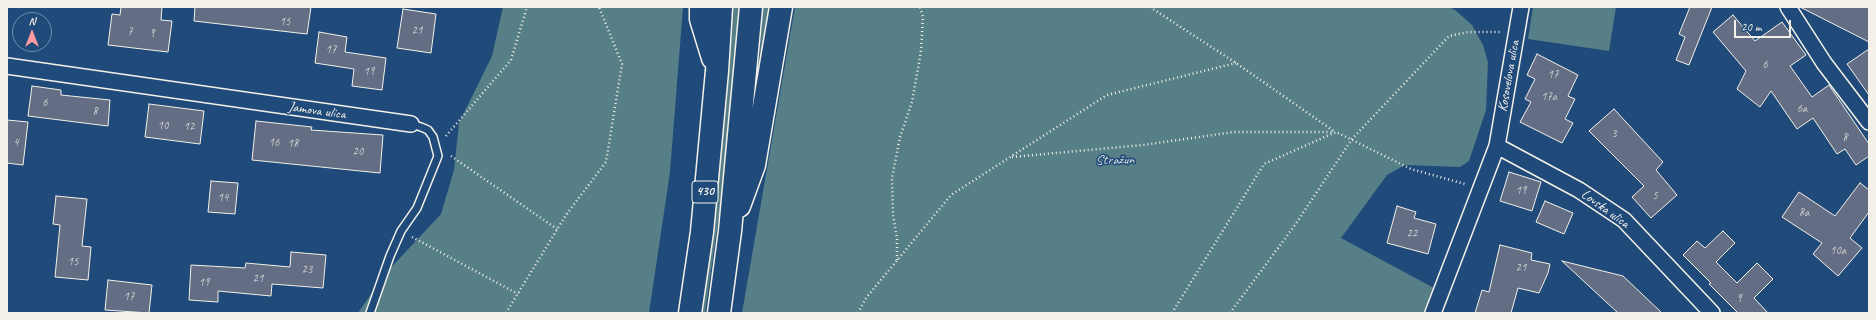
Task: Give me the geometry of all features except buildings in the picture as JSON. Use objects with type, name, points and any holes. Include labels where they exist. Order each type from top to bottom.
[{"type":"highway","points":[[701,7],[701,19],[717,71]]},
{"type":"highway","name":"430","points":[[690,313],[702,232],[717,71],[721,7]]},
{"type":"highway","name":"430","points":[[719,313],[730,231],[751,7]]},
{"type":"highway","points":[[730,231],[754,165],[782,7]]},
{"type":"street","name":"Kosovelova ulica","points":[[1433,313],[1497,146],[1521,7]]},
{"type":"street","points":[[1788,7],[1824,63],[1869,122]]},
{"type":"street","name":"Jamova ulica","points":[[7,66],[411,124]]},
{"type":"street","name":"Lovska ulica","points":[[1497,146],[1579,190],[1624,220],[1712,313]]},
{"type":"lane","name":"Jamova ulica","points":[[411,124],[428,130],[437,146]]},
{"type":"lane","points":[[370,313],[390,256],[401,231],[417,208],[436,165],[438,156],[437,146]]},
{"type":"path","points":[[527,7],[511,60],[437,146],[557,229]]},
{"type":"path","points":[[506,313],[566,215],[606,162],[622,64],[599,7]]},
{"type":"path","points":[[897,261],[897,238],[893,215],[892,178],[900,137],[912,102],[921,51],[923,17],[920,7]]},
{"type":"path","points":[[1150,7],[1236,63],[1336,132],[1411,170],[1480,188]]},
{"type":"path","points":[[1230,313],[1295,225],[1352,139],[1448,36],[1468,32],[1495,31],[1516,35]]},
{"type":"path","points":[[858,313],[866,298],[951,195],[1107,95],[1236,63]]},
{"type":"path","points":[[1010,157],[1143,145],[1234,132],[1336,132]]},
{"type":"path","points":[[1172,313],[1264,164],[1336,132]]},
{"type":"path","points":[[401,231],[518,294]]},
{"type":"green space","points":[[503,7],[683,7],[670,172],[649,313],[358,313],[385,274],[441,214],[454,170],[459,123],[492,56]]},
{"type":"green space","points":[[732,7],[741,7],[725,174],[705,313],[700,313],[721,143]]},
{"type":"green space","points":[[763,7],[774,7],[755,121]]},
{"type":"green space","name":"Stražun","points":[[795,7],[1449,7],[1455,10],[1472,25],[1483,45],[1488,62],[1486,110],[1469,161],[1460,167],[1405,165],[1387,175],[1341,238],[1434,288],[1425,313],[742,313]]},
{"type":"green space","points":[[1533,7],[1616,7],[1609,51],[1528,39]]}]
